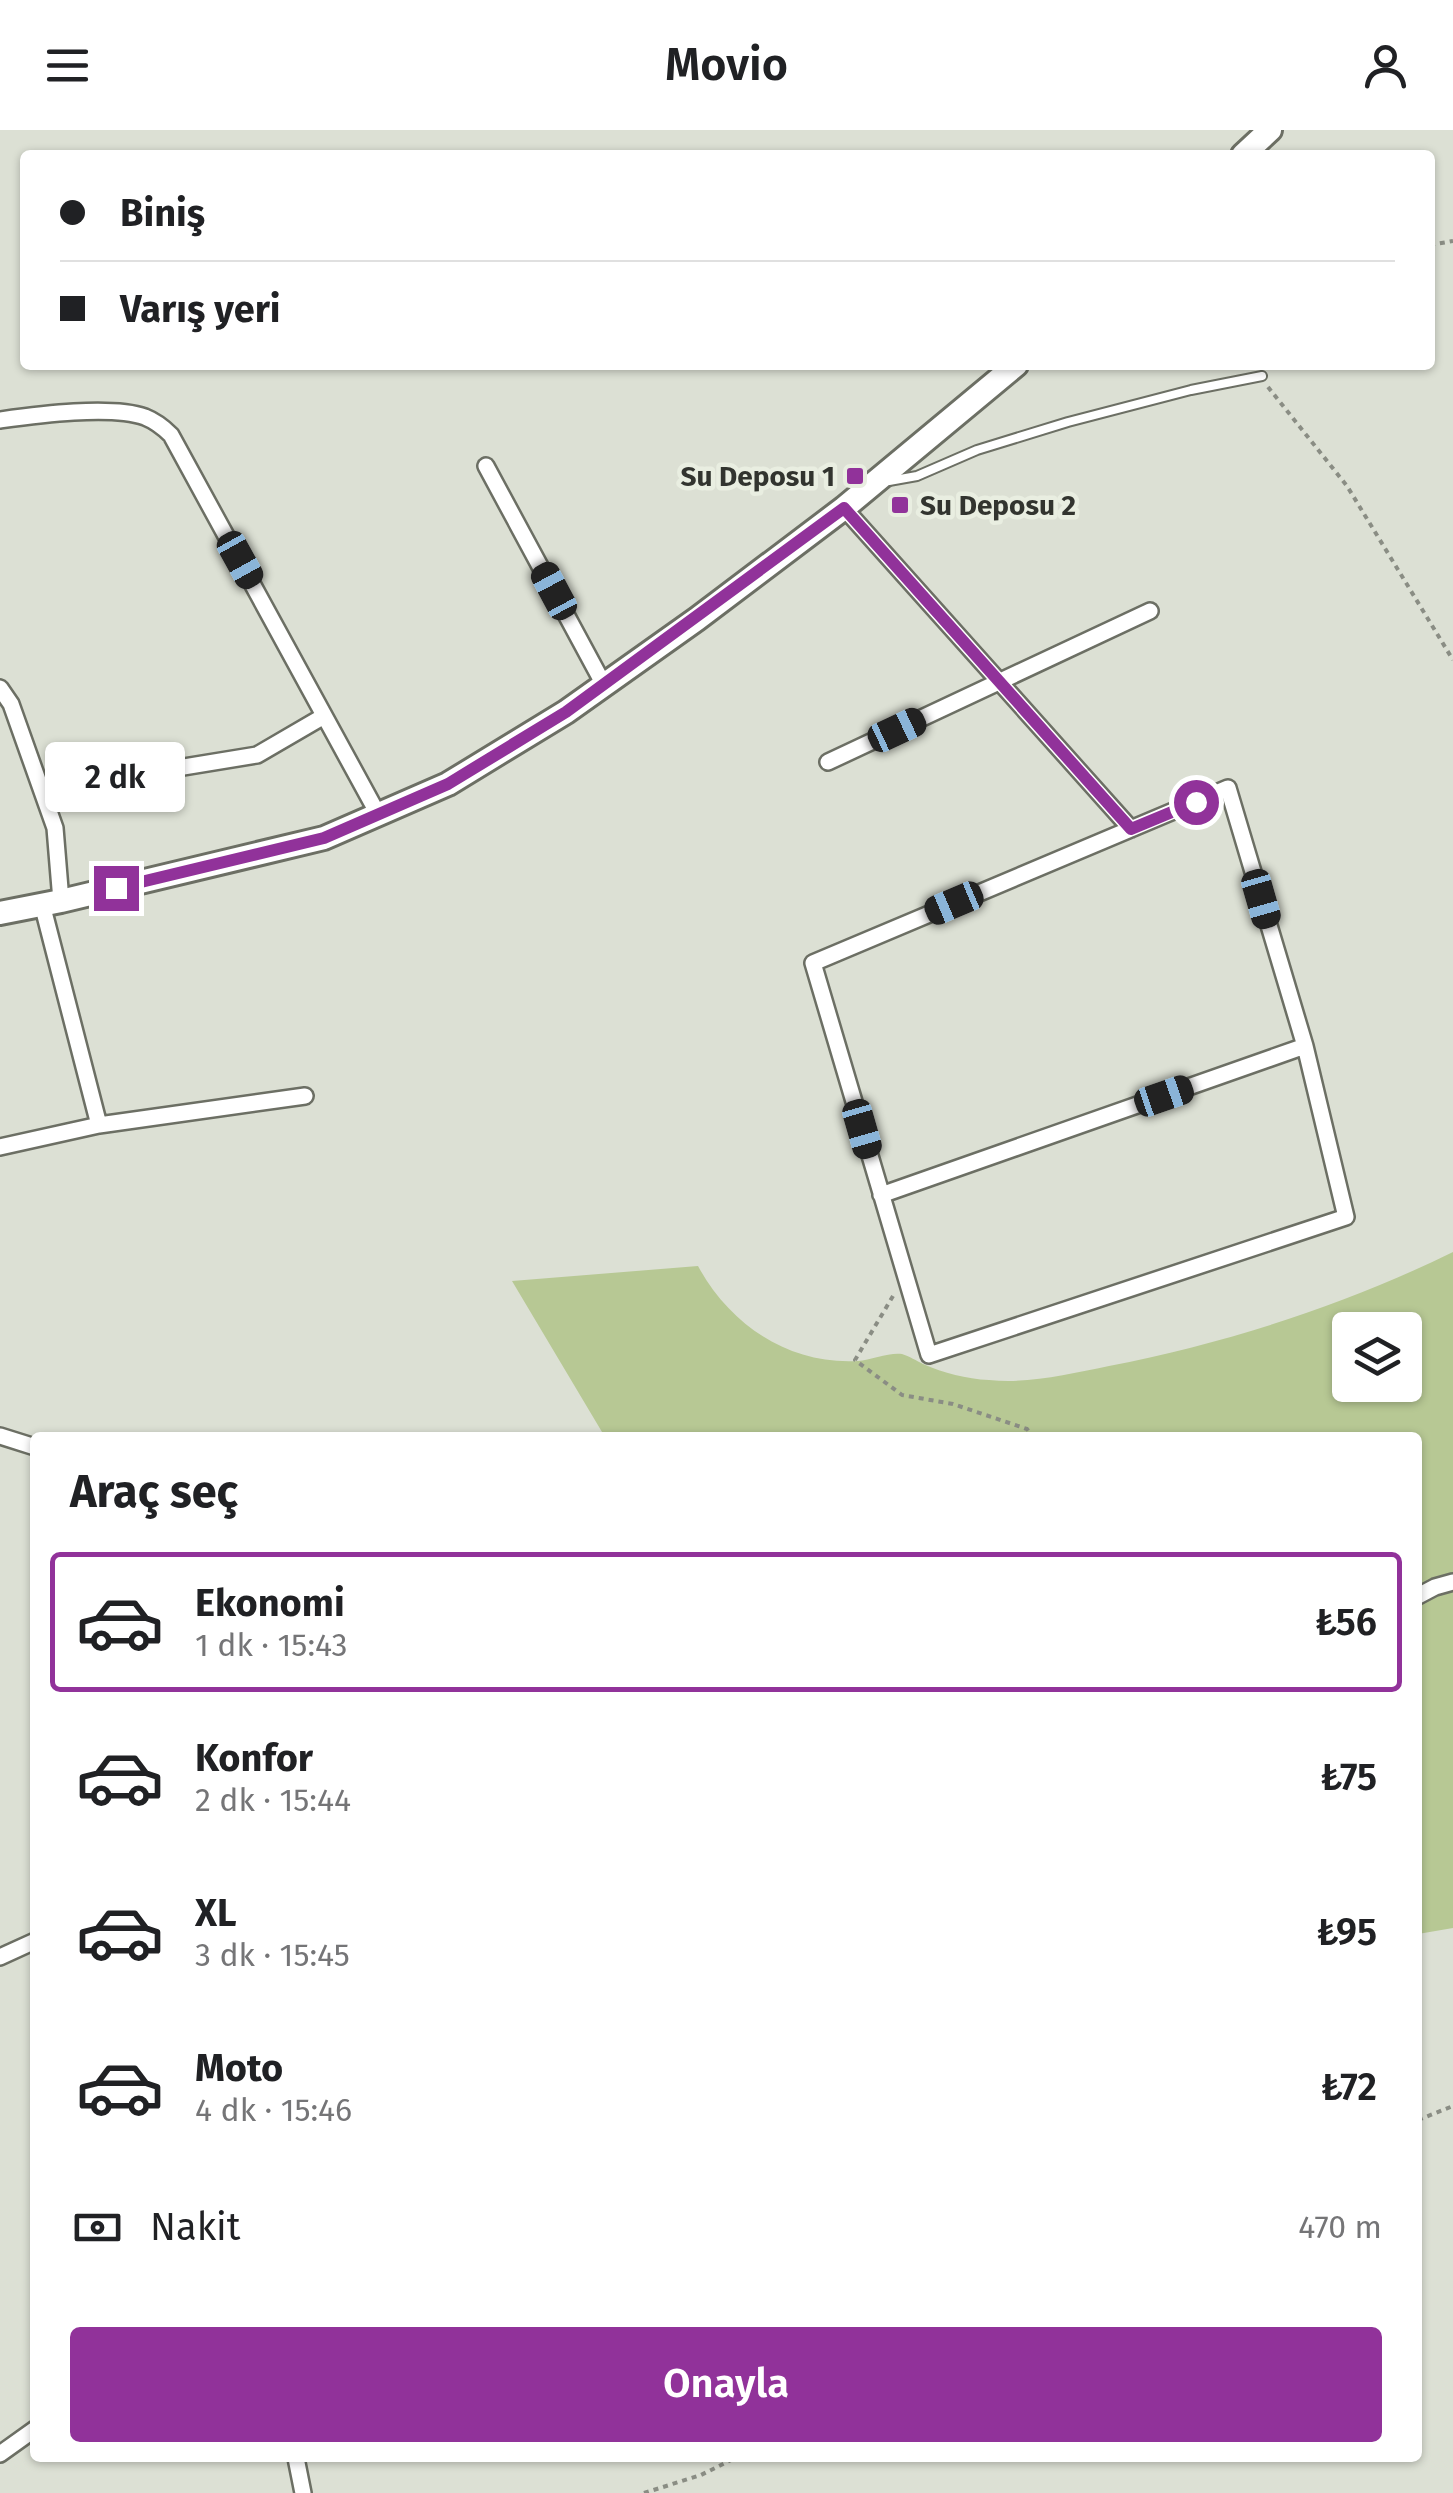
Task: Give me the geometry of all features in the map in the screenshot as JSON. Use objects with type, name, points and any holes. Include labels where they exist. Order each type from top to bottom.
[{"type":"street","points":[[1248,150],[1270,130]]},
{"type":"street","points":[[0,913],[324,838],[448,784],[604,685],[875,484],[1010,370]]},
{"type":"street","points":[[0,420],[51,414],[126,414],[142,416],[172,434],[378,816]]},
{"type":"street","points":[[486,466],[604,685]]},
{"type":"street","points":[[844,508],[1131,829]]},
{"type":"street","points":[[828,762],[1150,611]]},
{"type":"street","points":[[0,688],[12,704],[56,828],[51,902],[99,1125]]},
{"type":"street","points":[[43,790],[257,754],[324,716]]},
{"type":"street","points":[[1228,788],[1305,1046],[1346,1218],[929,1356],[813,962],[1131,829],[1228,788]]},
{"type":"street","points":[[882,1195],[1305,1046]]},
{"type":"street","points":[[0,1147],[99,1125],[306,1096]]},
{"type":"street","points":[[0,1436],[30,1445]]},
{"type":"street","points":[[1422,1594],[1453,1582]]},
{"type":"street","points":[[0,1958],[30,1943]]},
{"type":"street","points":[[0,2454],[30,2433]]},
{"type":"street","points":[[297,2462],[303,2493]]},
{"type":"lane","points":[[875,484],[917,476],[977,450],[1068,422],[1262,376]]},
{"type":"path","points":[[1262,376],[1269,390],[1347,486],[1453,660]]},
{"type":"path","points":[[905,1276],[855,1360],[902,1395],[953,1404],[1029,1432]]},
{"type":"path","points":[[1422,2118],[1453,2106]]},
{"type":"path","points":[[644,2493],[701,2475],[727,2462]]},
{"type":"green space","points":[[1453,1252],[1453,1928],[1422,1933],[1422,1432],[602,1432],[512,1281],[698,1266],[711,1287],[744,1323],[785,1348],[833,1360],[858,1361],[902,1354],[955,1375],[1004,1381],[1064,1375],[1153,1357],[1328,1305]]},
{"type":"place","name":"Su Deposu 1","points":[[855,476]]},
{"type":"place","name":"Su Deposu 2","points":[[900,505]]},
{"type":"route","points":[[116,888],[324,838],[448,784],[566,712],[844,508],[1131,829],[1196,802]]}]
